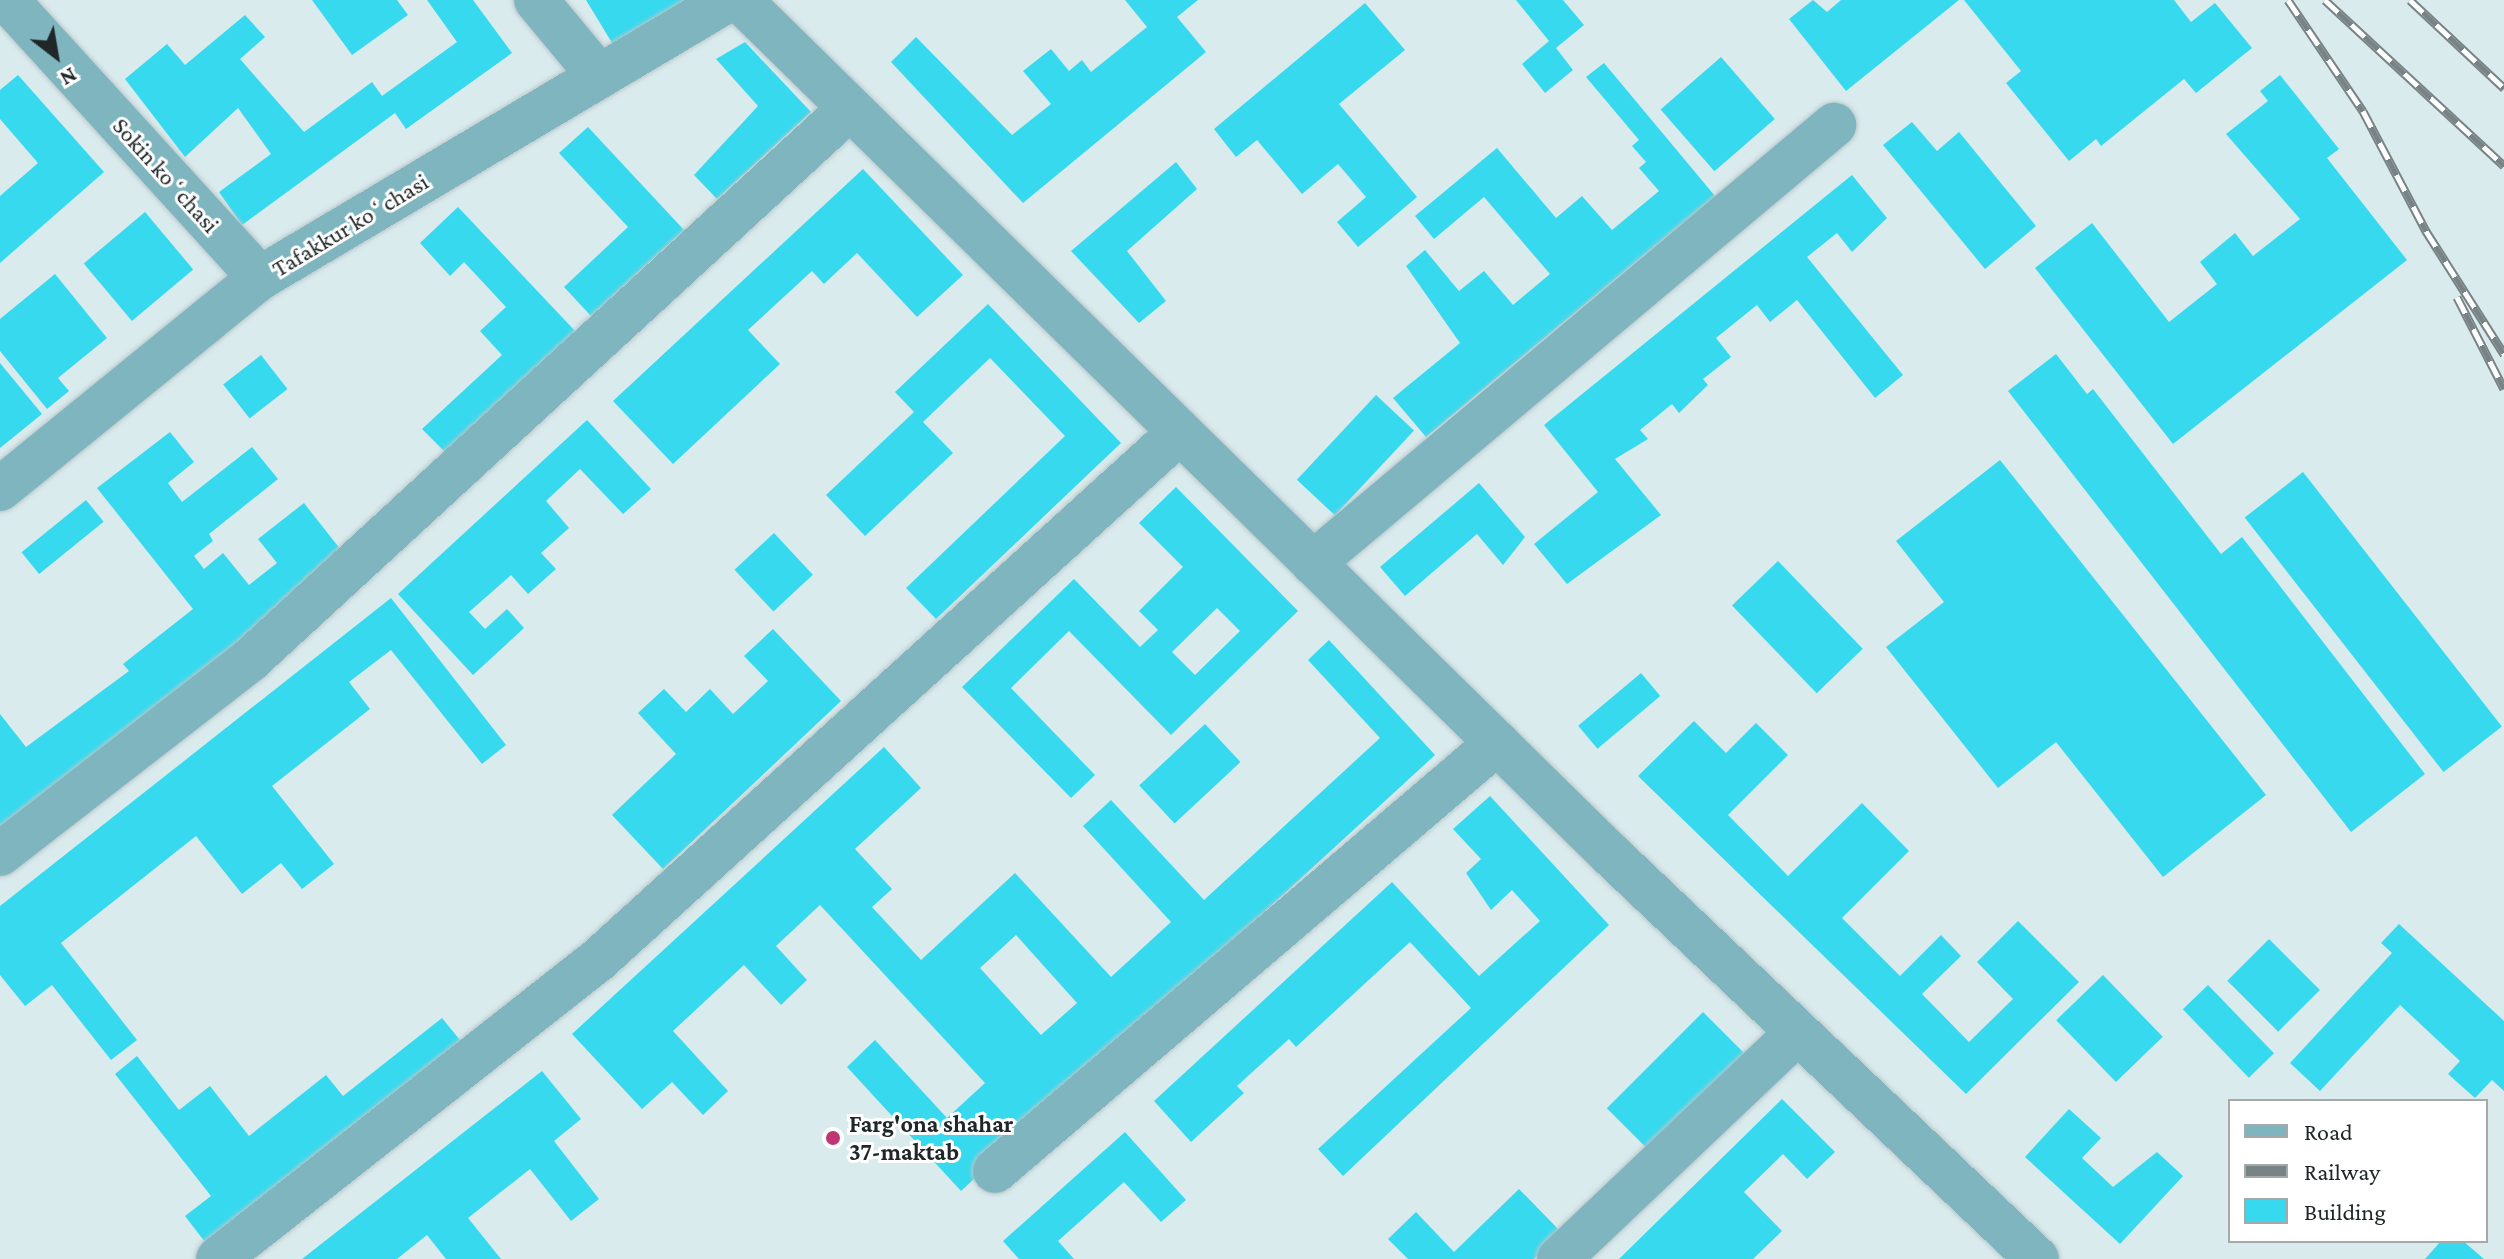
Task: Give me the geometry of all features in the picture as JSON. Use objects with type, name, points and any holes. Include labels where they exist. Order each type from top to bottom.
[{"type":"street","name":"Sokin koʻchasi","points":[[7,0],[260,278]]},
{"type":"street","points":[[536,0],[599,76]]},
{"type":"street","name":"Tafakkur koʻchasi","points":[[0,489],[260,278],[728,0]]},
{"type":"street","points":[[740,0],[1497,743],[1797,1033],[2037,1259]]},
{"type":"street","points":[[0,854],[250,660],[850,108]]},
{"type":"street","points":[[1313,563],[1834,125]]},
{"type":"street","points":[[218,1259],[597,961],[1180,432]]},
{"type":"street","points":[[995,1171],[1497,743]]},
{"type":"street","points":[[1559,1259],[1797,1033]]},
{"type":"building","points":[[312,0],[397,0],[408,15],[352,55]]},
{"type":"building","points":[[427,0],[473,0],[512,53],[406,129],[395,113],[242,225],[219,192],[271,154],[238,108],[185,157],[125,79],[167,44],[185,65],[245,15],[265,37],[240,59],[304,132],[372,82],[382,96],[457,42]]},
{"type":"building","points":[[586,0],[700,0],[617,51]]},
{"type":"building","points":[[1125,0],[1198,0],[1177,17],[1206,52],[1023,203],[891,62],[916,37],[1012,135],[1051,104],[1023,71],[1051,49],[1069,71],[1082,60],[1091,72],[1147,27]]},
{"type":"building","points":[[1516,0],[1563,0],[1584,25],[1556,48],[1573,70],[1545,93],[1522,64],[1549,41]]},
{"type":"building","points":[[1813,0],[1827,12],[1841,0],[1959,0],[1846,91],[1789,19]]},
{"type":"building","points":[[1964,0],[2174,0],[2191,22],[2215,3],[2252,48],[2196,93],[2184,79],[2101,146],[2096,139],[2069,161],[2006,83],[2021,71]]},
{"type":"building","points":[[1365,3],[1405,50],[1339,104],[1417,197],[1358,247],[1337,222],[1366,197],[1338,164],[1302,194],[1257,140],[1236,157],[1214,129]]},
{"type":"building","points":[[745,42],[811,112],[717,199],[694,175],[758,106],[716,59]]},
{"type":"building","points":[[1721,57],[1775,119],[1714,171],[1661,109]]},
{"type":"building","points":[[1604,63],[1715,196],[1426,437],[1393,398],[1460,343],[1406,266],[1425,250],[1459,291],[1484,271],[1513,305],[1550,274],[1484,197],[1434,239],[1415,216],[1497,148],[1556,218],[1582,196],[1612,230],[1659,191],[1639,168],[1646,162],[1632,146],[1639,140],[1586,77]]},
{"type":"building","points":[[18,75],[104,172],[0,263],[0,196],[38,163],[0,119],[0,90]]},
{"type":"building","points":[[2280,75],[2339,149],[2327,158],[2407,260],[2173,444],[2035,268],[2092,223],[2169,322],[2217,284],[2200,262],[2235,233],[2253,256],[2300,219],[2226,134],[2268,101],[2260,91]]},
{"type":"building","points":[[1912,122],[1937,151],[1959,132],[2036,226],[1985,269],[1883,145]]},
{"type":"building","points":[[588,127],[684,230],[591,316],[564,287],[628,227],[559,153]]},
{"type":"building","points":[[1176,162],[1197,189],[1127,251],[1166,301],[1139,323],[1071,251]]},
{"type":"building","points":[[863,169],[963,275],[917,317],[857,253],[824,284],[812,271],[748,330],[780,364],[673,464],[613,401]]},
{"type":"building","points":[[1852,175],[1887,218],[1852,252],[1837,233],[1807,257],[1903,375],[1875,398],[1797,300],[1770,322],[1757,305],[1716,338],[1731,357],[1703,379],[1708,385],[1679,413],[1672,404],[1640,430],[1648,439],[1615,459],[1661,515],[1567,584],[1534,544],[1598,492],[1544,425]]},
{"type":"building","points":[[458,207],[577,333],[447,454],[422,429],[502,355],[480,331],[506,307],[464,262],[450,276],[420,243]]},
{"type":"building","points":[[145,212],[193,269],[132,321],[84,263]]},
{"type":"building","points":[[55,274],[107,338],[58,378],[69,391],[47,409],[0,351],[0,319]]},
{"type":"building","points":[[988,304],[1121,443],[936,619],[906,588],[1065,436],[990,358],[923,422],[953,453],[865,536],[826,495],[914,412],[895,392]]},
{"type":"building","points":[[2056,354],[2087,394],[2093,389],[2221,554],[2242,537],[2425,774],[2351,832],[2008,391]]},
{"type":"building","points":[[261,355],[287,389],[250,418],[223,385]]},
{"type":"building","points":[[0,363],[42,414],[0,448]]},
{"type":"building","points":[[1376,395],[1414,430],[1335,515],[1297,480]]},
{"type":"building","points":[[587,420],[651,489],[623,514],[580,469],[546,501],[569,528],[541,553],[556,569],[528,594],[511,575],[469,612],[485,629],[507,609],[524,628],[473,675],[398,594]]},
{"type":"building","points":[[170,432],[194,462],[168,483],[182,502],[252,447],[278,479],[209,534],[213,541],[194,556],[204,569],[223,553],[249,585],[277,563],[258,539],[304,503],[348,559],[0,834],[0,714],[26,747],[129,671],[123,664],[193,609],[97,488]]},
{"type":"building","points":[[2000,460],[2266,795],[2163,877],[2056,742],[1998,788],[1886,647],[1944,602],[1896,541]]},
{"type":"building","points":[[2303,472],[2502,727],[2444,772],[2245,518]]},
{"type":"building","points":[[1479,483],[1525,537],[1503,565],[1477,534],[1405,596],[1380,567]]},
{"type":"building","points":[[1176,487],[1298,611],[1171,735],[1069,631],[1011,688],[1095,775],[1071,798],[962,687],[1074,579],[1140,647],[1158,630],[1139,611],[1183,567],[1139,523]],"holes":[[[1217,608],[1240,631],[1195,675],[1172,652]]]},
{"type":"building","points":[[86,500],[104,522],[39,574],[21,552]]},
{"type":"building","points":[[774,533],[813,575],[773,612],[735,570]]},
{"type":"building","points":[[1778,561],[1863,649],[1817,693],[1732,605]]},
{"type":"building","points":[[391,598],[506,745],[482,764],[391,650],[349,682],[370,709],[272,786],[334,864],[302,889],[281,863],[242,894],[196,836],[61,943],[137,1040],[111,1060],[52,985],[25,1006],[0,975],[0,906]]},
{"type":"building","points":[[773,629],[841,701],[663,869],[612,815],[676,754],[638,713],[664,689],[686,712],[710,689],[733,714],[768,681],[744,656]]},
{"type":"building","points":[[1329,640],[1435,755],[961,1191],[847,1067],[875,1040],[947,1118],[985,1083],[820,905],[776,946],[807,980],[781,1005],[744,965],[673,1031],[728,1091],[703,1115],[672,1082],[642,1109],[572,1034],[884,747],[921,788],[855,849],[892,889],[872,907],[921,960],[1015,873],[1111,977],[1171,922],[1083,826],[1111,800],[1204,900],[1380,738],[1308,660]],"holes":[[[1016,935],[1077,1003],[1041,1035],[980,968]]]},
{"type":"building","points":[[1641,673],[1660,696],[1597,749],[1578,726]]},
{"type":"building","points":[[1694,721],[1726,753],[1756,723],[1788,755],[1728,815],[1788,876],[1862,803],[1909,851],[1842,918],[1900,976],[1941,935],[1961,956],[1922,994],[1969,1042],[2013,999],[1977,962],[2018,921],[2079,982],[1966,1094],[1638,776]]},
{"type":"building","points":[[1205,724],[1240,762],[1175,823],[1139,785]]},
{"type":"building","points":[[1490,796],[1609,925],[1343,1176],[1318,1149],[1471,1008],[1410,942],[1296,1047],[1289,1039],[1237,1086],[1244,1093],[1191,1142],[1154,1101],[1392,882],[1479,976],[1540,921],[1512,890],[1491,910],[1466,873],[1481,859],[1453,829]]},
{"type":"building","points":[[2399,924],[2504,1021],[2504,1091],[2492,1080],[2475,1098],[2448,1074],[2460,1061],[2400,1005],[2320,1091],[2290,1063],[2392,953],[2381,943]]},
{"type":"building","points":[[2269,939],[2320,990],[2278,1032],[2227,981]]},
{"type":"building","points":[[2103,975],[2163,1037],[2116,1082],[2056,1020]]},
{"type":"building","points":[[2208,985],[2274,1053],[2249,1078],[2183,1009]]},
{"type":"building","points":[[1703,1012],[1744,1053],[1648,1149],[1607,1108]]},
{"type":"building","points":[[442,1018],[464,1045],[208,1246],[185,1216],[211,1196],[115,1074],[137,1056],[179,1110],[210,1086],[249,1136],[326,1075],[343,1096]]},
{"type":"building","points":[[542,1071],[581,1119],[554,1141],[599,1199],[571,1221],[530,1169],[468,1218],[501,1259],[446,1259],[427,1235],[397,1259],[302,1259]]},
{"type":"building","points":[[1782,1099],[1835,1152],[1807,1179],[1783,1154],[1744,1192],[1782,1231],[1753,1259],[1619,1259]]},
{"type":"building","points":[[2069,1109],[2101,1138],[2082,1158],[2113,1187],[2157,1152],[2183,1176],[2120,1244],[2025,1157]]},
{"type":"building","points":[[1125,1132],[1186,1200],[1161,1222],[1124,1182],[1058,1241],[1074,1259],[1019,1259],[1003,1241]]},
{"type":"building","points":[[1519,1189],[1562,1233],[1534,1259],[1408,1259],[1388,1239],[1416,1212],[1454,1252]]},
{"type":"building","points":[[2439,1243],[2465,1243],[2484,1259],[2425,1259]]},
{"type":"railway","points":[[2288,0],[2363,111],[2426,231],[2504,354]]},
{"type":"railway","points":[[2325,0],[2504,166]]},
{"type":"railway","points":[[2410,0],[2504,88]]},
{"type":"railway","points":[[2457,297],[2504,389]]},
{"type":"place","name":"Farg'ona shahar 37-maktab","points":[[833,1138]]}]
